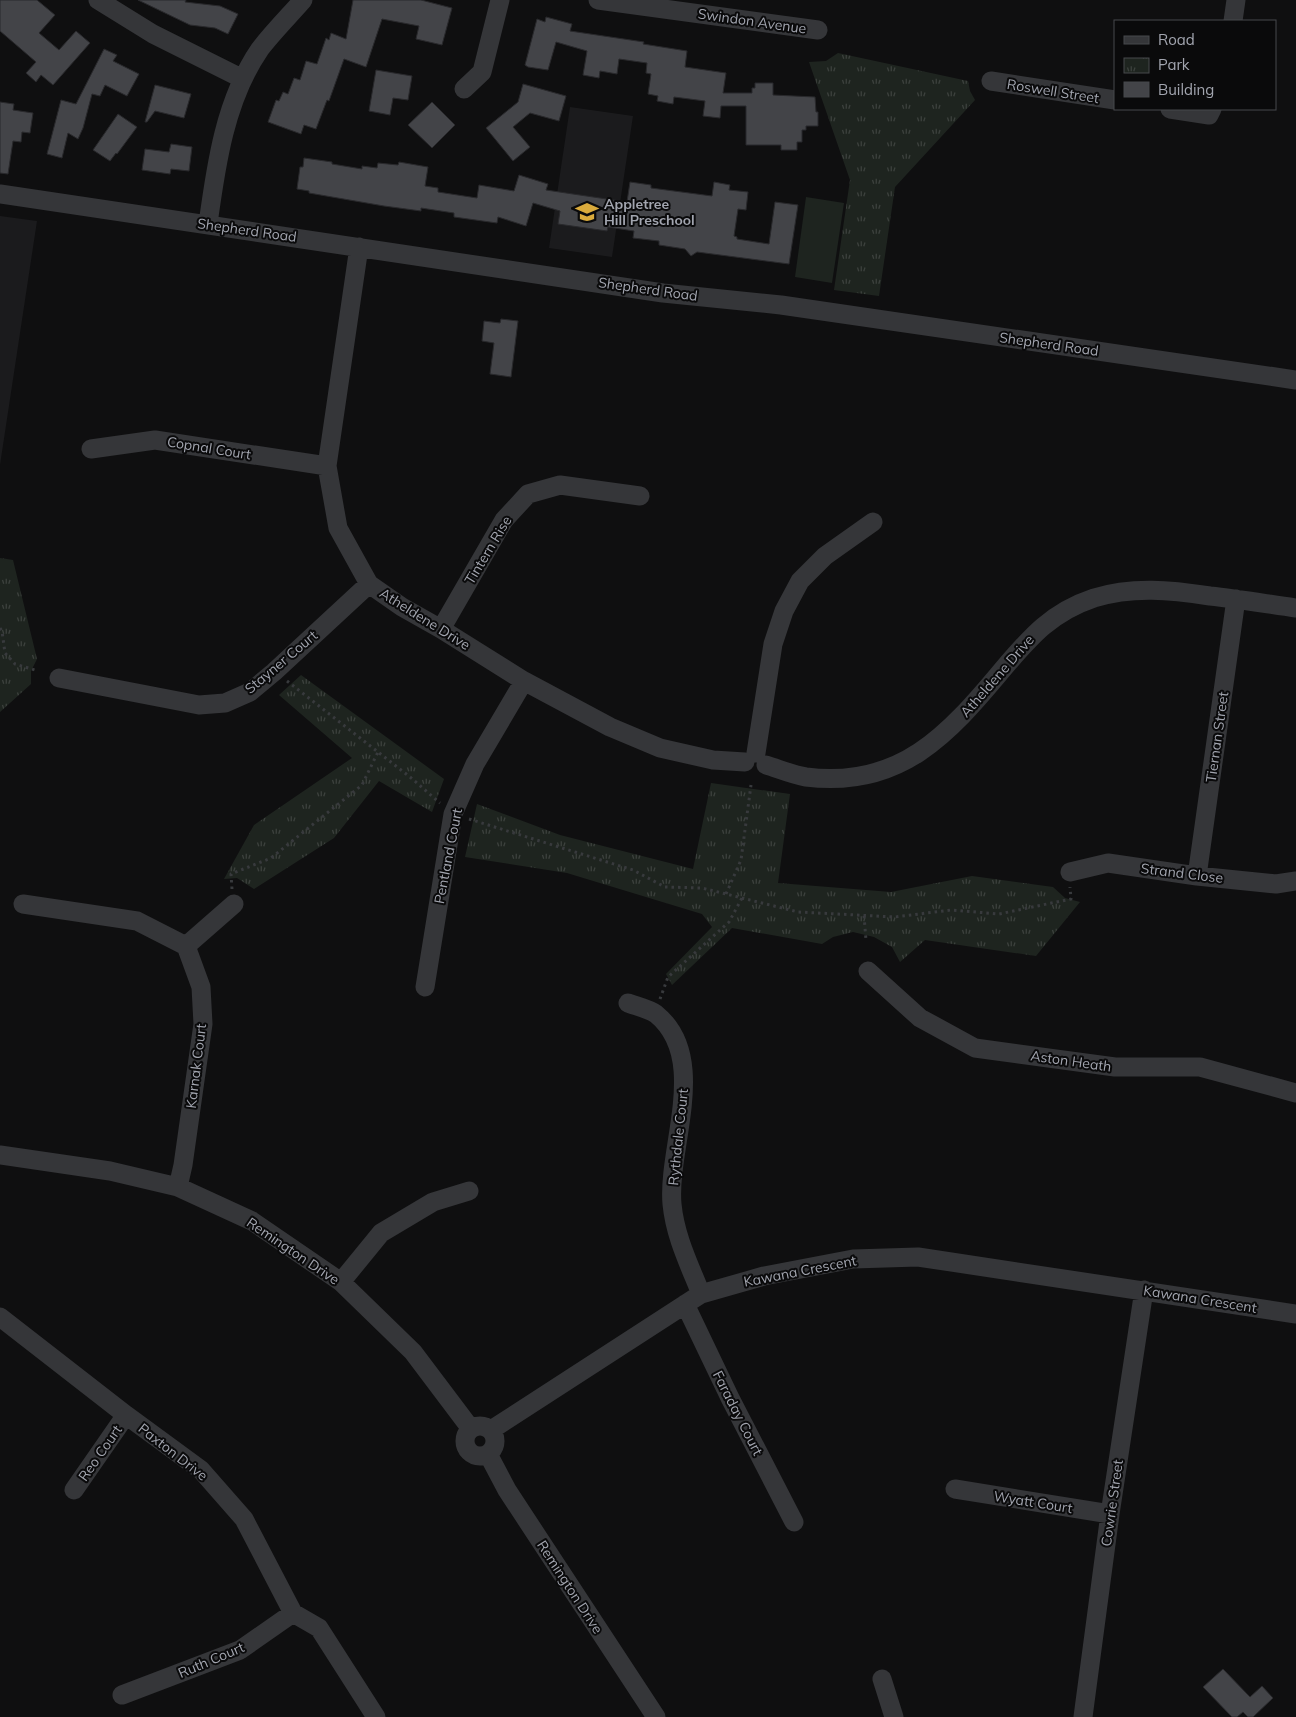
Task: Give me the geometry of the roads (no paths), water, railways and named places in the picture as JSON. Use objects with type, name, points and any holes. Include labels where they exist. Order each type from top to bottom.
[{"type":"street","points":[[98,0],[153,34],[243,79]]},
{"type":"street","points":[[208,224],[222,139],[243,79],[260,49],[303,0]]},
{"type":"street","points":[[464,89],[482,72],[500,0]]},
{"type":"street","name":"Swindon Avenue","points":[[598,0],[818,30]]},
{"type":"street","points":[[1233,20],[1236,0]]},
{"type":"street","name":"Roswell Street","points":[[991,81],[1114,100]]},
{"type":"street","points":[[1176,110],[1209,115],[1212,110]]},
{"type":"street","name":"Shepherd Road","points":[[0,194],[663,293],[781,305],[1296,380]]},
{"type":"street","name":"Atheldene Drive","points":[[359,247],[326,466],[338,528],[369,584],[402,607],[524,681],[610,728],[660,748],[713,760],[756,760],[804,776],[835,778],[862,776],[886,769],[914,756],[933,743],[950,729],[1024,642],[1044,624],[1067,610],[1094,598],[1118,592],[1145,589],[1167,590],[1296,608]]},
{"type":"street","name":"Copnal Court","points":[[91,449],[156,440],[326,466]]},
{"type":"street","name":"Tintern Rise","points":[[441,629],[504,520],[528,494],[560,485],[640,496]]},
{"type":"street","points":[[756,760],[773,644],[784,611],[800,581],[825,556],[873,522]]},
{"type":"street","name":"Stayner Court","points":[[59,678],[199,705],[225,703],[250,692],[369,584]]},
{"type":"street","name":"Tiernan Street","points":[[1197,876],[1236,599]]},
{"type":"street","name":"Pentland Court","points":[[425,987],[453,814],[475,764],[524,681]]},
{"type":"street","name":"Strand Close","points":[[1070,872],[1108,863],[1197,876],[1276,884],[1296,881]]},
{"type":"street","points":[[23,904],[137,921],[186,946],[234,904]]},
{"type":"street","name":"Karnak Court","points":[[178,1187],[183,1165],[203,1024],[201,987],[186,946]]},
{"type":"street","name":"Aston Heath","points":[[868,971],[920,1018],[975,1048],[1114,1068],[1200,1068],[1296,1093]]},
{"type":"street","name":"Rythdale Court","points":[[628,1003],[655,1013],[669,1029],[678,1049],[683,1069],[684,1089],[672,1202],[680,1242],[701,1294]]},
{"type":"street","name":"Remington Drive","points":[[0,1155],[110,1171],[178,1187],[252,1221],[341,1282],[413,1352],[471,1428]]},
{"type":"street","points":[[341,1282],[381,1233],[433,1202],[469,1191]]},
{"type":"street","name":"Kawana Crescent","points":[[491,1430],[701,1294],[764,1276],[853,1260],[918,1257],[1296,1314]]},
{"type":"street","name":"Cowrie Street","points":[[1083,1717],[1110,1514],[1144,1290]]},
{"type":"street","name":"Faraday Court","points":[[684,1304],[794,1522]]},
{"type":"street","name":"Paxton Drive","points":[[0,1317],[200,1470],[244,1519],[293,1613]]},
{"type":"street","name":"Reo Court","points":[[74,1490],[126,1415]]},
{"type":"street","points":[[481,1425],[491,1430],[496,1439],[495,1445],[488,1454],[478,1456],[466,1448],[465,1438],[471,1428],[481,1425]]},
{"type":"street","name":"Remington Drive","points":[[488,1454],[507,1490],[656,1717]]},
{"type":"street","name":"Wyatt Court","points":[[955,1489],[1110,1514]]},
{"type":"street","points":[[293,1613],[319,1628],[376,1717]]},
{"type":"street","name":"Ruth Court","points":[[122,1696],[240,1650],[293,1613]]},
{"type":"street","points":[[882,1679],[894,1717]]},
{"type":"place","name":"Appletree Hill Preschool","points":[[587,212]]}]
